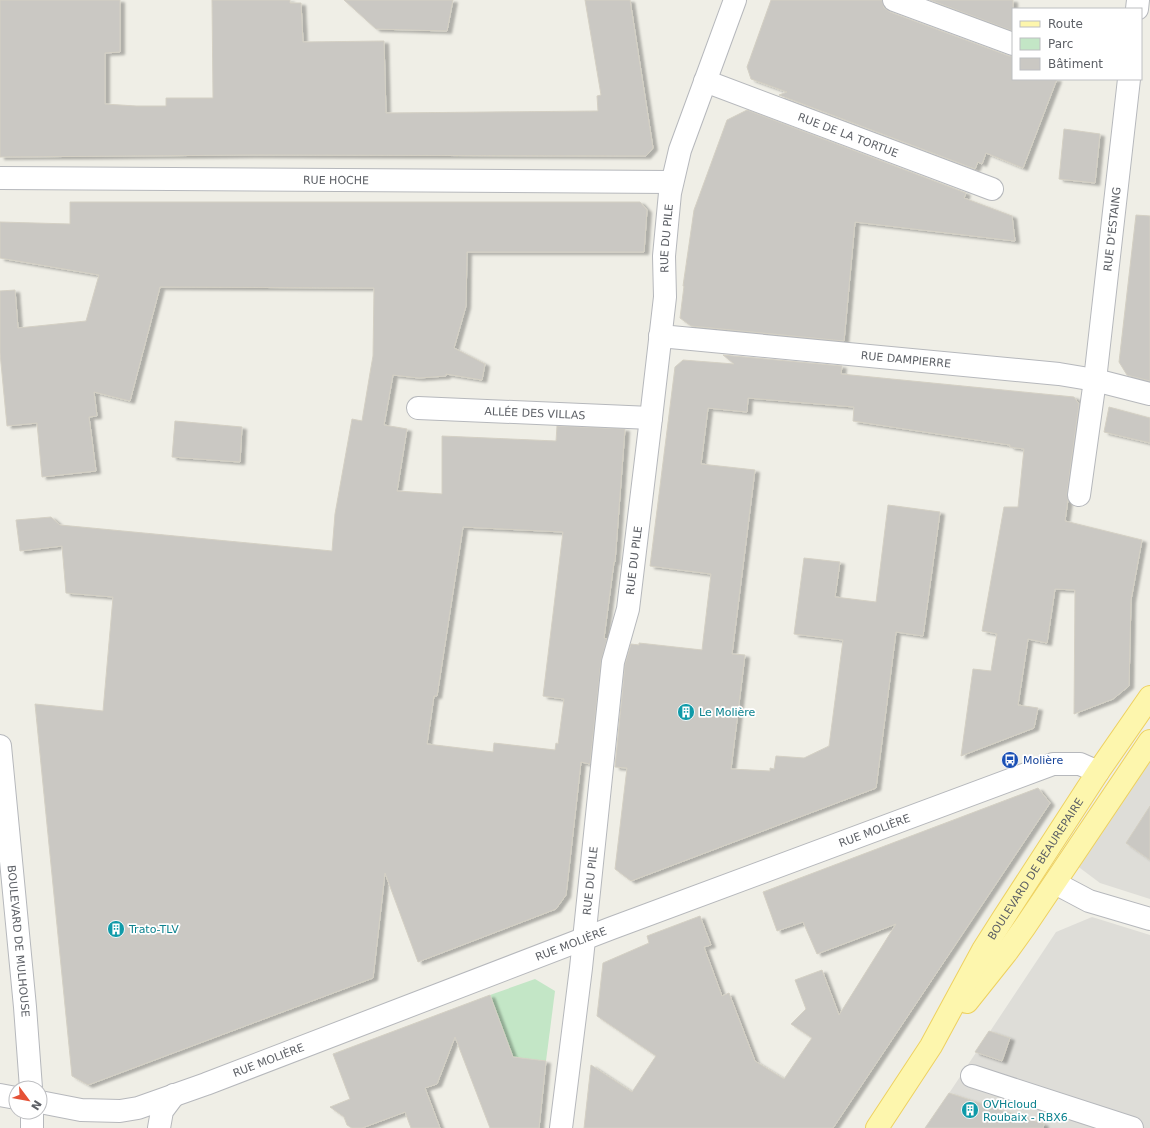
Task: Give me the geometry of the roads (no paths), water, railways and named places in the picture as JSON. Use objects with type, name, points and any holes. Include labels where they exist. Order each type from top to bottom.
[{"type":"main road","name":"BOULEVARD DE BEAUREPAIRE","points":[[877,1128],[931,1046],[988,943],[1098,772],[1150,697]]},
{"type":"main road","name":"BOULEVARD DE BEAUREPAIRE","points":[[931,1046],[1006,953],[1055,883],[1150,741]]},
{"type":"main road","points":[[1098,772],[1120,786]]},
{"type":"street","name":"RUE DU PILE","points":[[561,1128],[584,939],[613,662],[628,609],[651,418],[665,289],[664,247],[672,182],[680,150],[735,0]]},
{"type":"street","points":[[894,0],[1012,44]]},
{"type":"street","name":"RUE D'ESTAING","points":[[1079,495],[1095,380],[1129,80]]},
{"type":"street","name":"RUE DE LA TORTUE","points":[[705,81],[992,189]]},
{"type":"street","name":"RUE HOCHE","points":[[0,178],[672,182]]},
{"type":"street","name":"RUE DAMPIERRE","points":[[660,336],[1059,374],[1095,380],[1150,394]]},
{"type":"street","name":"ALLÉE DES VILLAS","points":[[418,408],[651,418]]},
{"type":"street","name":"BOULEVARD DE MULHOUSE","points":[[0,746],[25,1007],[30,1080]]},
{"type":"street","name":"RUE MOLIÈRE","points":[[48,1104],[81,1110],[120,1111],[138,1108],[386,1016],[584,939],[1053,764],[1080,764],[1098,772]]},
{"type":"street","points":[[1055,883],[1089,901],[1150,919]]},
{"type":"street","points":[[972,1076],[1132,1128]]},
{"type":"street","points":[[159,1128],[162,1111],[174,1095]]},
{"type":"place","name":"Le Molière","points":[[686,712]]},
{"type":"place","name":"Molière","points":[[1010,760]]},
{"type":"place","name":"Trato-TLV","points":[[116,929]]},
{"type":"place","name":"OVHcloud Roubaix - RBX6","points":[[970,1110]]}]
